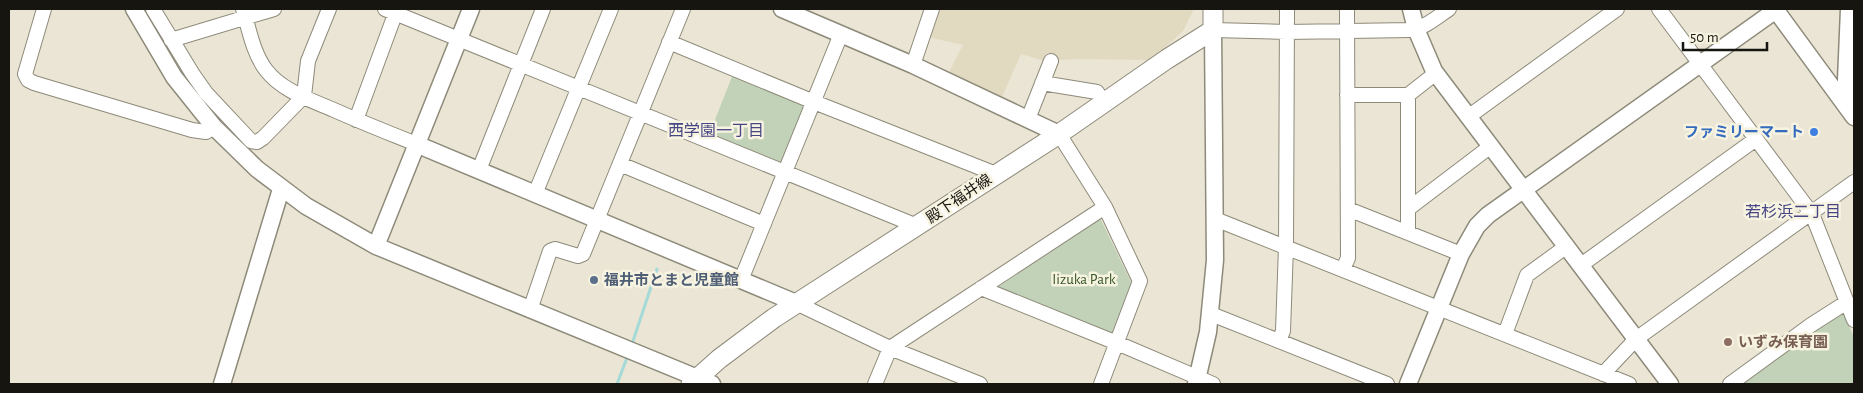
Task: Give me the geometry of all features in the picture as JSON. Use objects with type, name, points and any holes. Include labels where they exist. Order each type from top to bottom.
[{"type":"main road","points":[[1213,9],[1213,30]]},
{"type":"main road","name":"殿下福井線","points":[[700,382],[746,338],[796,303],[1059,134],[1167,59],[1213,30]]},
{"type":"street","points":[[44,9],[25,74],[28,80],[192,130],[206,132],[214,128]]},
{"type":"street","points":[[134,9],[174,77],[214,128],[281,189],[328,220],[376,246],[700,382]]},
{"type":"street","points":[[153,9],[171,40],[210,98],[251,141],[257,142],[304,96],[308,61],[329,9]]},
{"type":"street","points":[[171,40],[244,13],[274,9]]},
{"type":"street","points":[[376,246],[471,9]]},
{"type":"street","points":[[479,170],[543,9]]},
{"type":"street","points":[[535,194],[611,9]]},
{"type":"street","points":[[530,310],[550,251],[555,249],[578,256],[583,254],[683,9]]},
{"type":"street","points":[[782,9],[913,65],[1059,134],[1105,207],[1140,281],[1101,384]]},
{"type":"street","points":[[913,65],[932,9]]},
{"type":"street","points":[[1279,341],[1283,331],[1286,247],[1287,9]]},
{"type":"street","points":[[1343,269],[1348,258],[1347,9]]},
{"type":"street","points":[[1411,9],[1416,29],[1436,73],[1670,384]]},
{"type":"street","points":[[981,288],[1117,343],[1202,382],[1211,314],[1215,219],[1213,30],[1287,32],[1416,29],[1449,9]]},
{"type":"street","points":[[1468,117],[1617,9]]},
{"type":"street","points":[[1659,9],[1812,214],[1854,320]]},
{"type":"street","points":[[1408,384],[1461,254],[1477,226],[1488,215],[1776,9],[1850,111]]},
{"type":"street","points":[[1849,9],[1850,111]]},
{"type":"street","points":[[356,120],[393,10],[917,226]]},
{"type":"street","points":[[244,13],[256,52],[265,69],[285,87],[356,120],[796,303],[890,348],[980,384]]},
{"type":"street","points":[[741,280],[841,34]]},
{"type":"street","points":[[669,42],[996,174]]},
{"type":"street","points":[[1028,119],[1051,61]]},
{"type":"street","points":[[1347,95],[1408,95],[1436,73]]},
{"type":"street","points":[[1042,83],[1097,92],[1104,103]]},
{"type":"street","points":[[1408,95],[1408,233]]},
{"type":"street","points":[[1581,265],[1756,139]]},
{"type":"street","points":[[1408,209],[1491,146]]},
{"type":"street","points":[[620,164],[764,224]]},
{"type":"street","points":[[1604,377],[1636,339],[1854,182]]},
{"type":"street","points":[[222,384],[281,189]]},
{"type":"street","points":[[875,384],[890,348],[1105,207]]},
{"type":"street","points":[[1348,209],[1461,254]]},
{"type":"street","points":[[1215,219],[1505,334],[1604,377],[1629,384]]},
{"type":"street","points":[[1505,334],[1528,275],[1567,246]]},
{"type":"street","points":[[1730,384],[1811,325],[1847,302]]},
{"type":"street","points":[[1211,314],[1387,384]]},
{"type":"shaded area","points":[[937,9],[1194,9],[1183,31],[1151,60],[1076,59],[1045,61],[1021,54],[1001,99],[947,76],[963,45],[928,37]]},
{"type":"green space","points":[[733,74],[806,106],[782,165],[709,135]]},
{"type":"green space","name":"Iizuka Park","points":[[1100,218],[1133,286],[1114,335],[996,288]]},
{"type":"green space","points":[[1842,311],[1854,337],[1854,384],[1740,384]]},
{"type":"waterway","points":[[632,344],[657,269]]},
{"type":"waterway","points":[[617,384],[628,355]]},
{"type":"place","name":"ファミリーマート","points":[[1814,132]]},
{"type":"place","name":"福井市とまと児童館","points":[[594,280]]},
{"type":"place","name":"いずみ保育園","points":[[1728,342]]},
{"type":"district","name":"西学園一丁目","points":[[716,131]]},
{"type":"district","name":"若杉浜二丁目","points":[[1793,212]]}]
